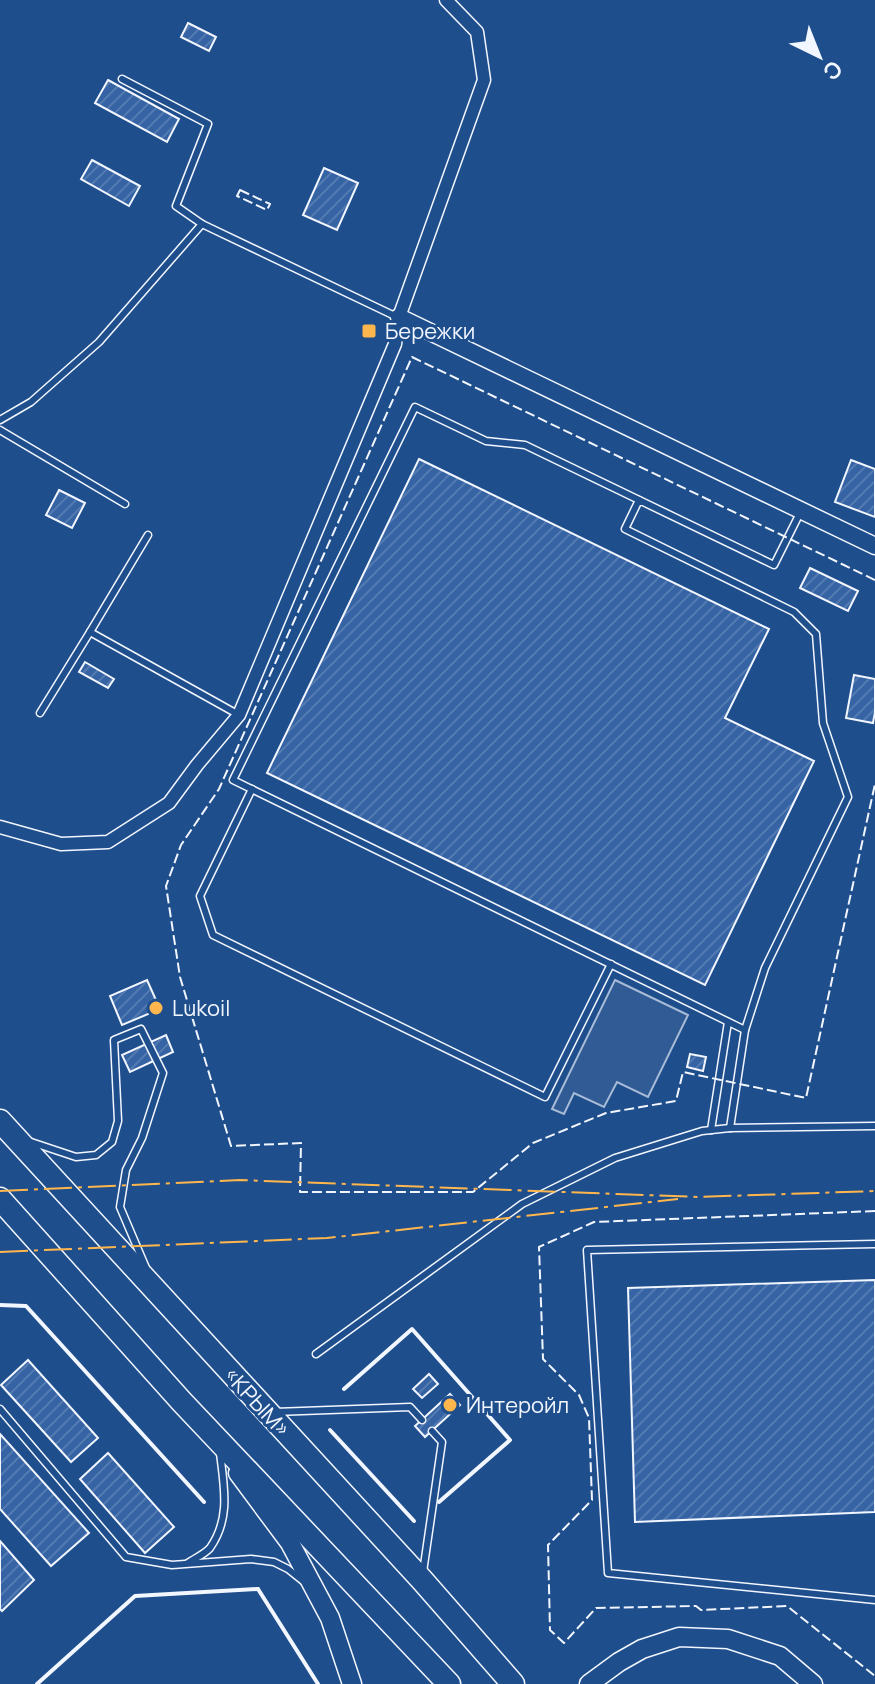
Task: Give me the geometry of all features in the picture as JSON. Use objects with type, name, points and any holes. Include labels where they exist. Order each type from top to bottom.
[{"type":"highway","name":"«КРЫМ»","points":[[7,1129],[422,1580],[513,1684]]},
{"type":"highway","points":[[0,1199],[182,1402],[449,1684]]},
{"type":"main road","points":[[182,1402],[290,1543],[330,1618],[352,1684]]},
{"type":"main road","points":[[589,1684],[642,1649],[679,1637],[728,1639],[780,1656],[813,1684]]},
{"type":"street","points":[[0,827],[61,844],[108,842],[169,803],[239,715],[395,344],[399,317],[484,80],[477,32],[446,0]]},
{"type":"street","points":[[399,317],[875,546]]},
{"type":"lane","points":[[122,79],[208,124],[176,206],[202,224],[399,317]]},
{"type":"lane","points":[[0,420],[31,402],[99,342],[202,224]]},
{"type":"lane","points":[[745,1030],[233,780],[415,407],[486,441],[525,445],[774,565],[801,511]]},
{"type":"lane","points":[[0,430],[125,504]]},
{"type":"lane","points":[[639,500],[625,529],[794,612],[816,634],[823,723],[848,797],[765,968],[745,1030],[730,1128]]},
{"type":"lane","points":[[40,713],[148,535]]},
{"type":"lane","points":[[90,632],[239,715]]},
{"type":"lane","points":[[252,789],[200,896],[213,935],[545,1097],[611,964]]},
{"type":"lane","points":[[711,1130],[728,1022]]},
{"type":"lane","points":[[7,1129],[76,1157],[96,1155],[112,1142],[118,1121],[114,1040],[141,1029],[163,1073],[142,1138],[126,1170],[120,1207],[157,1293]]},
{"type":"lane","points":[[316,1354],[522,1204],[615,1158],[702,1131],[875,1126]]},
{"type":"lane","points":[[875,1244],[587,1250],[608,1573],[875,1600]]},
{"type":"lane","points":[[266,1412],[410,1407],[422,1420]]},
{"type":"lane","points":[[0,1409],[126,1557],[172,1565],[251,1559],[274,1562],[315,1591]]},
{"type":"lane","points":[[422,1580],[442,1442],[432,1431]]},
{"type":"lane","points":[[186,1564],[208,1550],[224,1519],[225,1492],[220,1449]]},
{"type":"shaded area","points":[[615,980],[688,1015],[648,1097],[617,1082],[604,1107],[574,1093],[564,1114],[552,1109]]},
{"type":"building","points":[[188,23],[216,37],[209,51],[181,37]]},
{"type":"building","points":[[108,80],[179,119],[167,142],[95,103]]},
{"type":"building","points":[[92,160],[140,186],[129,206],[81,179]]},
{"type":"building","points":[[324,168],[358,183],[337,230],[303,215]]},
{"type":"building","points":[[419,459],[769,629],[725,718],[814,761],[705,985],[267,773]]},
{"type":"building","points":[[851,460],[875,469],[875,517],[835,502]]},
{"type":"building","points":[[59,490],[85,503],[72,528],[46,515]]},
{"type":"building","points":[[810,568],[858,591],[848,611],[800,588]]},
{"type":"building","points":[[85,662],[114,679],[108,688],[79,672]]},
{"type":"building","points":[[854,675],[875,679],[873,723],[846,718]]},
{"type":"building","points":[[147,980],[160,1009],[122,1025],[110,996]]},
{"type":"building","points":[[166,1035],[173,1052],[130,1072],[122,1055]]},
{"type":"building","points":[[690,1054],[706,1057],[703,1071],[687,1067]]},
{"type":"building","points":[[875,1280],[875,1512],[635,1522],[628,1288]]},
{"type":"building","points":[[28,1360],[98,1438],[71,1462],[1,1385]]},
{"type":"building","points":[[429,1374],[438,1384],[422,1398],[413,1389]]},
{"type":"building","points":[[450,1394],[460,1405],[425,1437],[415,1426]]},
{"type":"building","points":[[0,1434],[89,1533],[51,1566],[0,1509]]},
{"type":"building","points":[[108,1453],[174,1527],[145,1553],[80,1479]]},
{"type":"building","points":[[0,1541],[34,1580],[2,1611],[0,1609]]},
{"type":"fence","points":[[240,190],[270,204],[267,210],[237,196],[240,190]]},
{"type":"fence","points":[[875,580],[412,357],[219,789],[181,845],[166,886],[180,977],[231,1146],[301,1143],[300,1192],[473,1192],[533,1143],[606,1113],[676,1101],[683,1072],[806,1098],[875,784]]},
{"type":"fence","points":[[875,1211],[594,1222],[539,1247],[543,1359],[579,1395],[589,1418],[592,1500],[548,1545],[550,1630],[564,1643],[596,1608],[696,1606],[701,1610],[787,1606],[875,1676]]},
{"type":"wall","points":[[0,1305],[26,1306],[204,1502]]},
{"type":"wall","points":[[344,1389],[412,1329],[510,1440],[439,1502]]},
{"type":"wall","points":[[330,1430],[414,1521]]},
{"type":"wall","points":[[258,1589],[318,1684]]},
{"type":"wall","points":[[37,1684],[135,1596],[258,1589]]},
{"type":"power","points":[[0,1191],[240,1180],[698,1197],[875,1191]]},
{"type":"power","points":[[0,1252],[327,1238],[678,1199]]},
{"type":"place","name":"Бережки","points":[[369,331]]},
{"type":"place","name":"Lukoil","points":[[156,1008]]},
{"type":"place","name":"Интеройл","points":[[450,1405]]}]
